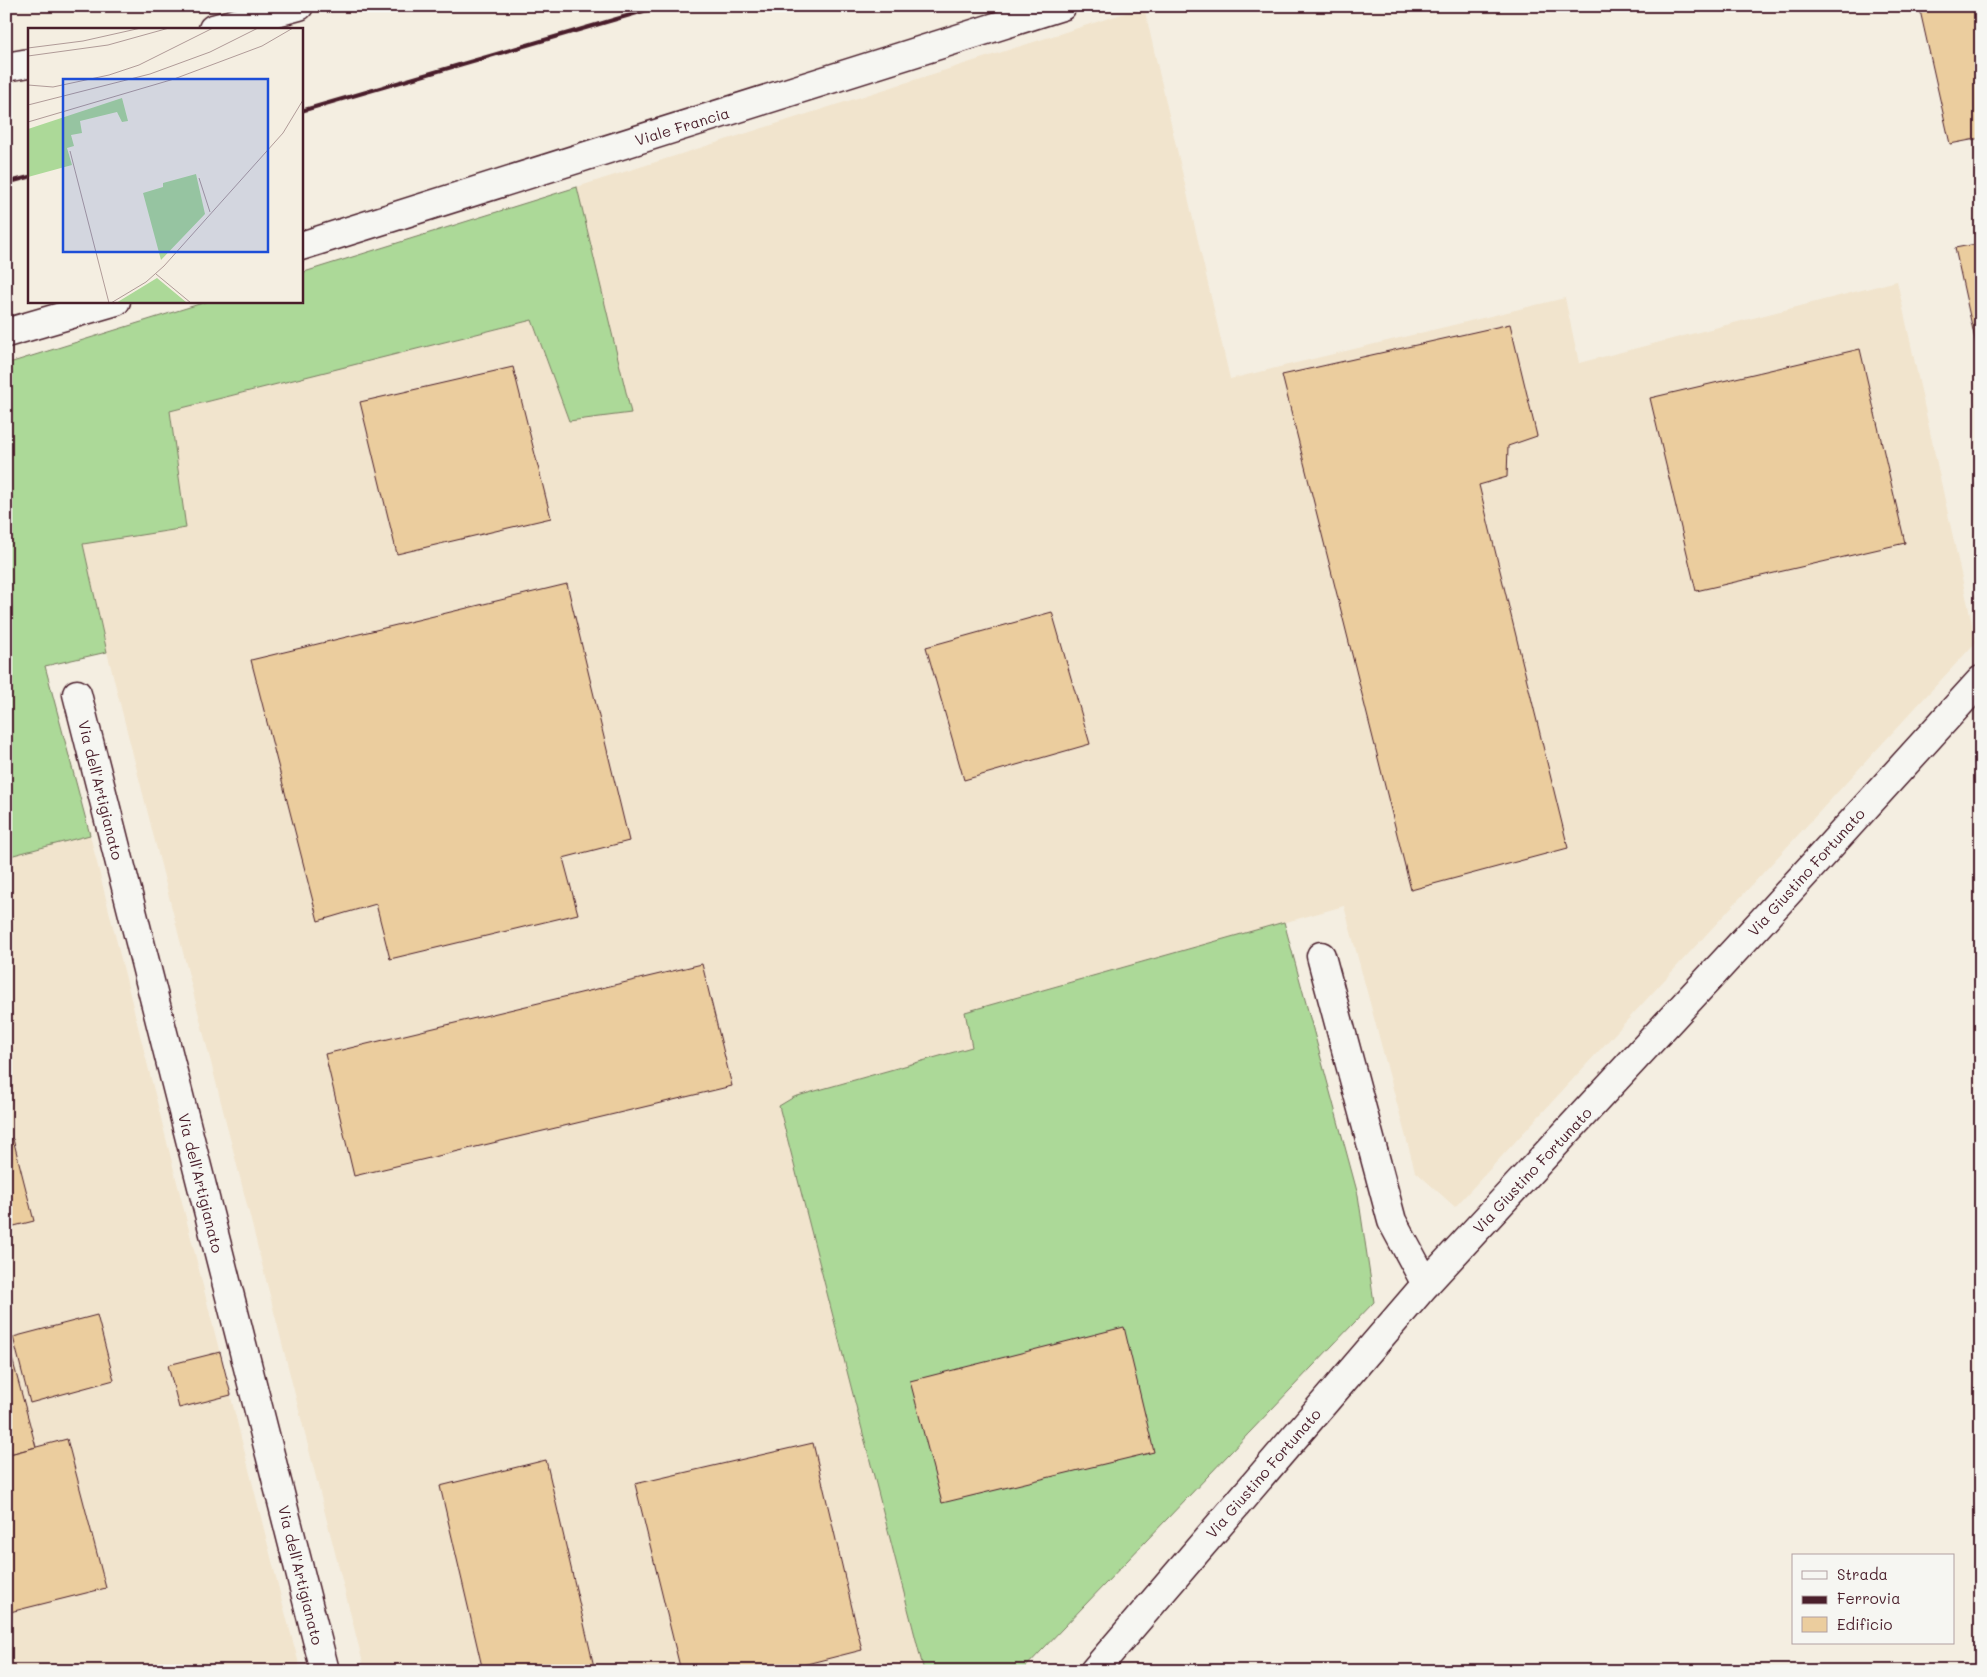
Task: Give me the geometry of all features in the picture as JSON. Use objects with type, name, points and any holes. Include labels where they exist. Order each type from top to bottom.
[{"type":"street","points":[[217,28],[299,6]]},
{"type":"street","name":"Viale Francia","points":[[302,246],[1062,6]]},
{"type":"street","points":[[6,67],[28,63]]},
{"type":"street","points":[[6,333],[113,302]]},
{"type":"street","name":"Via Giustino Fortunato","points":[[1094,1671],[1426,1284],[1762,921],[1981,680]]},
{"type":"street","name":"Via dell'Artigianato","points":[[77,694],[325,1671]]},
{"type":"street","points":[[1321,956],[1392,1221],[1426,1284]]},
{"type":"shaded area","points":[[1144,7],[1230,379],[1565,298],[1579,363],[1897,281],[1976,642],[1455,1207],[1415,1171],[1344,906],[965,1012],[973,1047],[794,1097],[779,1106],[924,1671],[365,1671],[107,652],[83,543],[186,528],[170,411],[532,320],[569,421],[630,413],[577,187]]},
{"type":"shaded area","points":[[90,835],[301,1671],[6,1671],[6,857]]},
{"type":"green space","points":[[577,187],[631,413],[569,421],[532,320],[170,411],[186,528],[83,544],[107,652],[45,666],[90,835],[6,857],[6,364],[206,302],[302,302],[302,273]]},
{"type":"green space","points":[[1284,922],[1358,1195],[1374,1302],[1022,1671],[924,1671],[779,1106],[794,1097],[972,1047],[965,1012]]},
{"type":"building","points":[[1919,6],[1981,6],[1981,138],[1950,144]]},
{"type":"building","points":[[1981,243],[1981,367],[1955,248]]},
{"type":"building","points":[[1510,324],[1537,436],[1508,446],[1507,477],[1479,485],[1568,848],[1411,890],[1282,375]]},
{"type":"building","points":[[1860,349],[1905,543],[1696,591],[1650,398]]},
{"type":"building","points":[[513,367],[551,518],[397,554],[360,402]]},
{"type":"building","points":[[567,584],[629,841],[563,858],[578,914],[390,959],[376,904],[318,921],[251,660]]},
{"type":"building","points":[[1052,612],[1090,744],[964,780],[926,647]]},
{"type":"building","points":[[702,964],[732,1086],[354,1176],[325,1054]]},
{"type":"building","points":[[13,1139],[34,1221],[6,1228],[6,1140]]},
{"type":"building","points":[[97,1315],[114,1380],[30,1403],[13,1337]]},
{"type":"building","points":[[1124,1327],[1154,1452],[942,1503],[910,1381]]},
{"type":"building","points":[[6,1336],[36,1447],[6,1455]]},
{"type":"building","points":[[220,1352],[231,1395],[179,1408],[168,1365]]},
{"type":"building","points":[[67,1439],[106,1588],[6,1613],[6,1455]]},
{"type":"building","points":[[813,1443],[862,1650],[779,1671],[681,1671],[635,1484]]},
{"type":"building","points":[[546,1460],[595,1671],[483,1671],[440,1486]]},
{"type":"railway","points":[[302,111],[661,6]]},
{"type":"railway","points":[[6,183],[28,177]]}]
